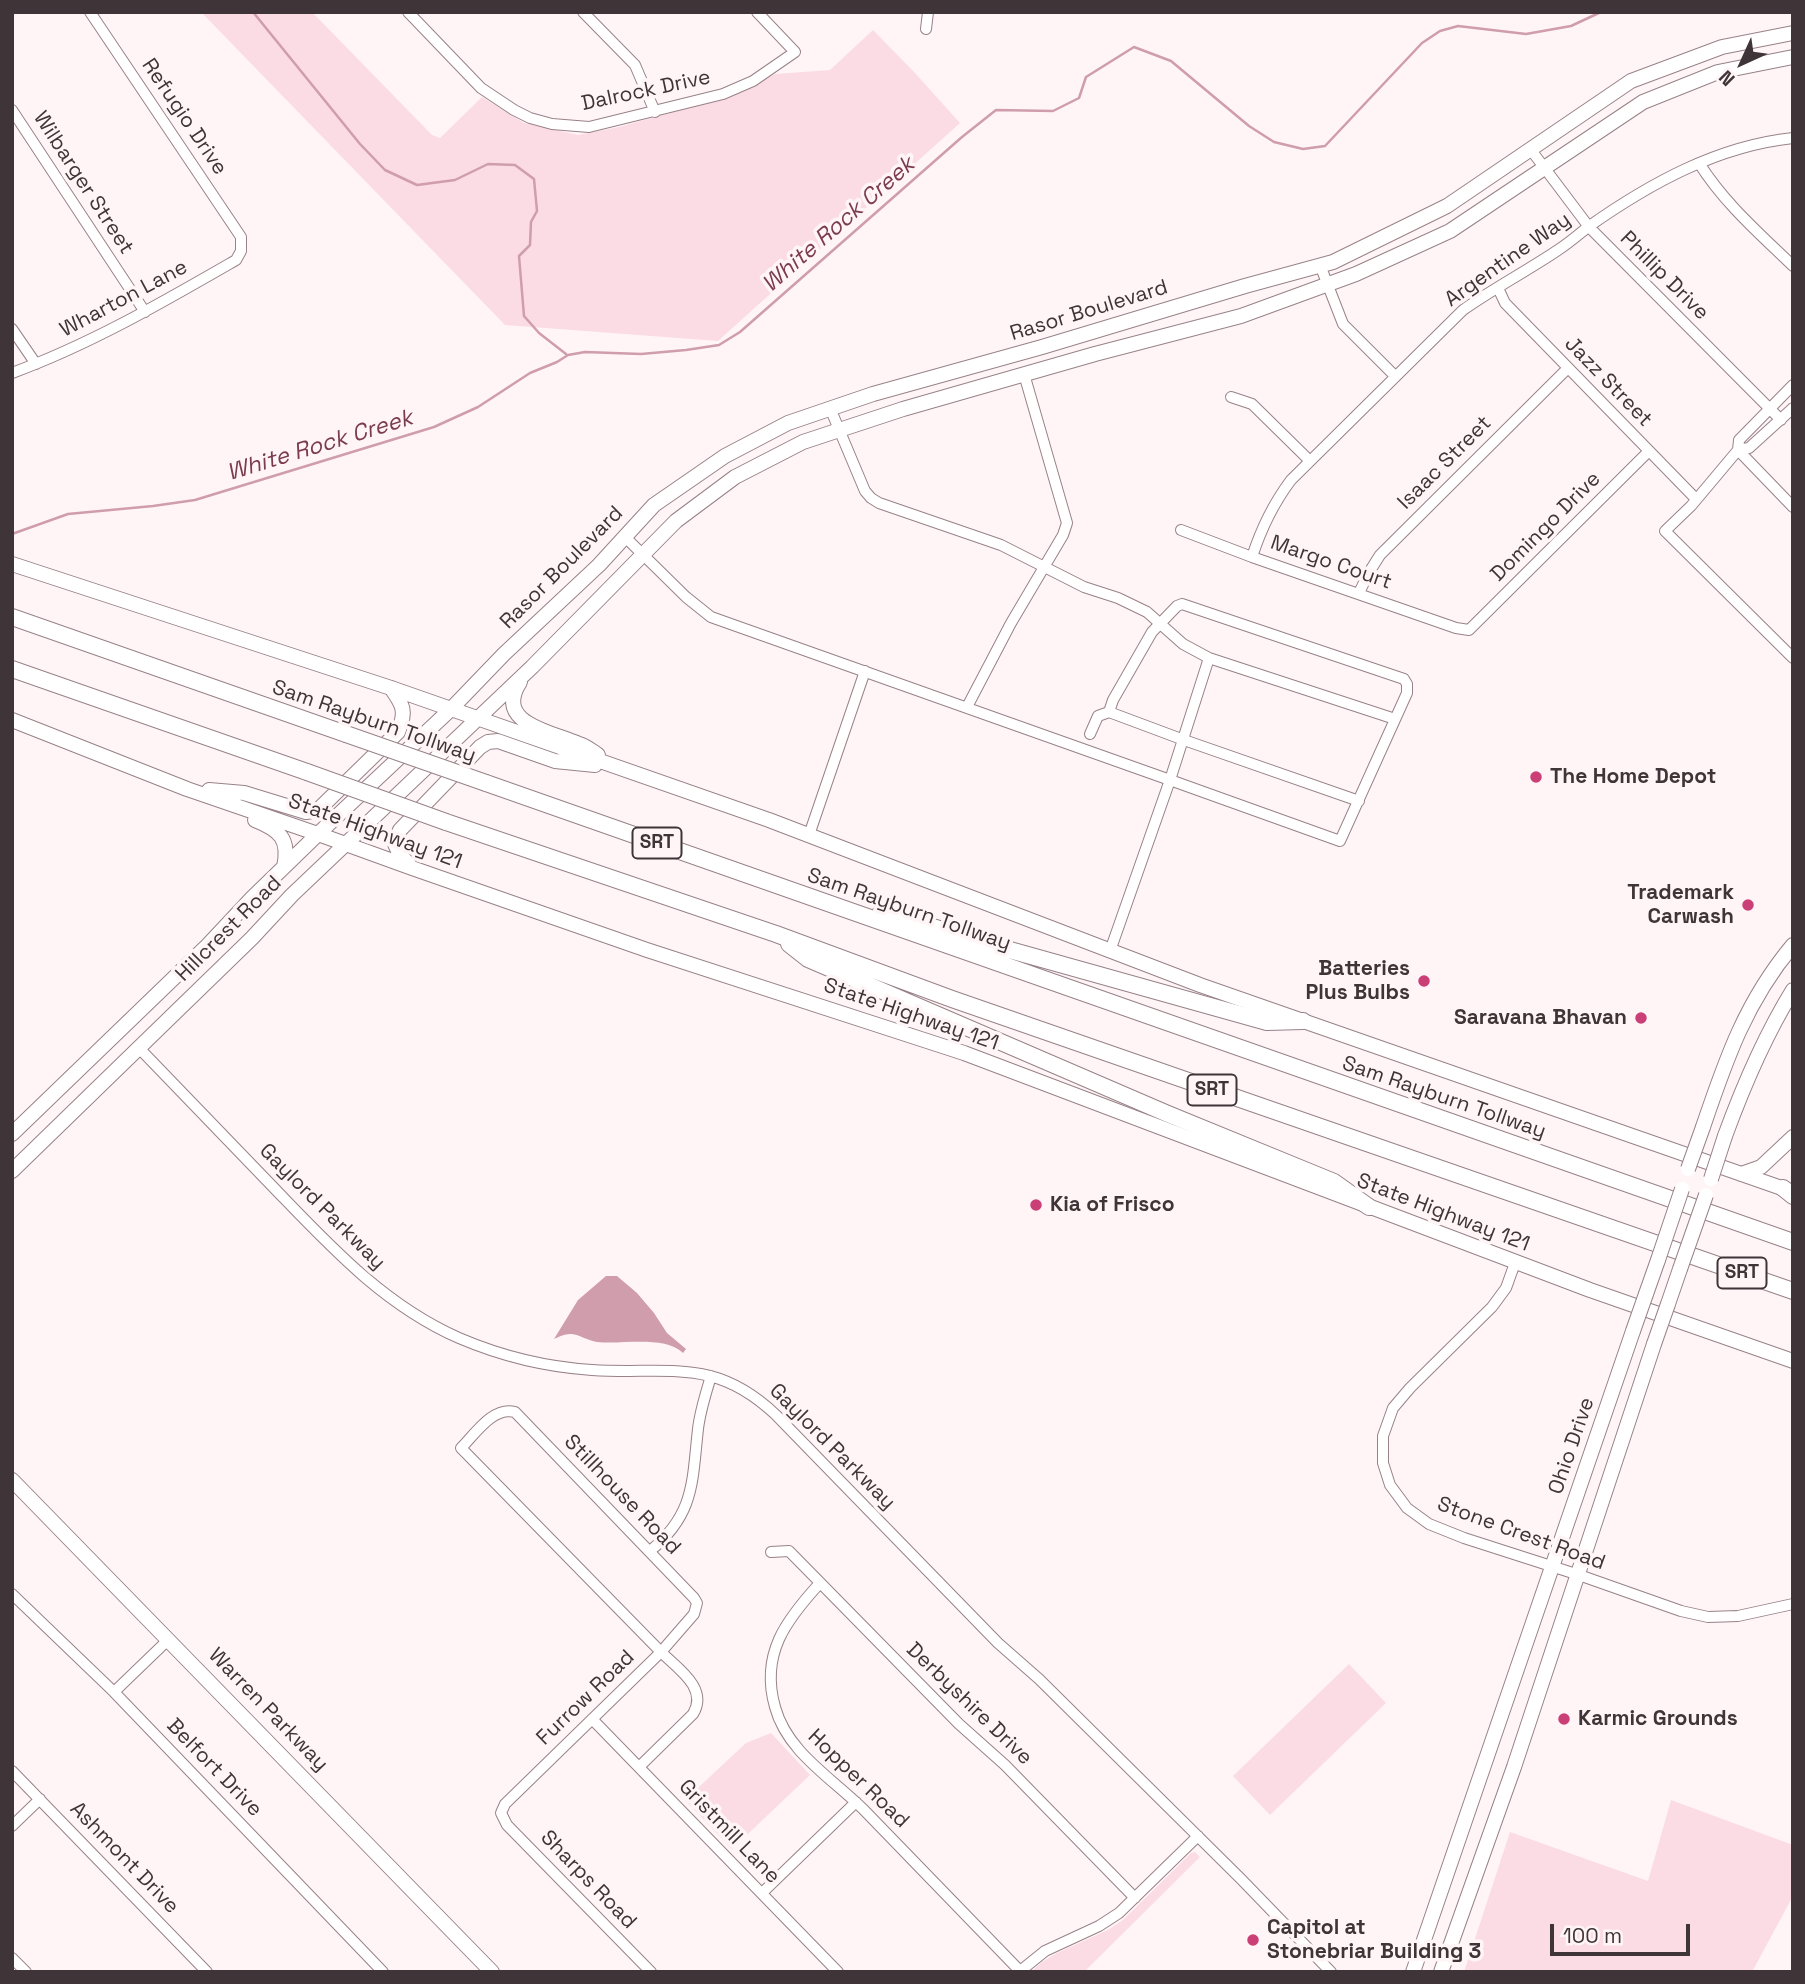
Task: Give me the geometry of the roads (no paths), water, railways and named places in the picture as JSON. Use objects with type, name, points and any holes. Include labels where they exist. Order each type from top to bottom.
[{"type":"highway","name":"Sam Rayburn Tollway","points":[[12,617],[1793,1242]]},
{"type":"highway","name":"SRT","points":[[12,669],[1793,1291]]},
{"type":"highway","points":[[828,904],[908,919],[1267,1022],[1303,1021]]},
{"type":"highway","points":[[776,934],[808,959],[1156,1109],[1334,1182],[1369,1207]]},
{"type":"main road","name":"Rasor Boulevard","points":[[451,709],[504,654],[598,565],[654,505],[725,456],[788,423],[873,394],[1042,348],[1333,262],[1447,205],[1631,81],[1722,47],[1793,33]]},
{"type":"main road","name":"Rasor Boulevard","points":[[477,719],[676,521],[735,477],[803,442],[1024,374],[1241,316],[1328,285],[1450,231],[1643,102],[1718,72],[1793,57]]},
{"type":"main road","points":[[12,564],[391,688],[620,768],[809,835],[1110,951],[1789,1192]]},
{"type":"main road","points":[[528,670],[514,693],[516,711],[522,719],[530,727],[581,744],[620,768]]},
{"type":"main road","points":[[187,789],[244,793],[291,808],[318,810],[398,732],[404,719],[403,705],[391,688]]},
{"type":"main road","name":"Hillcrest Road","points":[[12,1135],[318,834],[451,709]]},
{"type":"main road","name":"Hillcrest Road","points":[[12,1171],[477,719]]},
{"type":"main road","name":"State Highway 121","points":[[12,720],[187,789],[345,845],[647,950],[964,1053],[1516,1263],[1793,1361]]},
{"type":"main road","points":[[412,868],[395,844],[400,830],[480,747],[488,742],[498,741],[555,761],[620,768]]},
{"type":"main road","points":[[187,789],[223,808],[269,825],[285,842],[287,850],[284,867]]},
{"type":"main road","name":"Ohio Drive","points":[[1413,1972],[1735,1037],[1766,981],[1793,946]]},
{"type":"main road","points":[[1441,1972],[1512,1772],[1726,1136],[1752,1064],[1793,990]]},
{"type":"main road","points":[[121,1029],[139,1048]]},
{"type":"main road","points":[[1740,1174],[1762,1167],[1793,1137]]},
{"type":"main road","name":"Warren Parkway","points":[[12,1480],[492,1972]]},
{"type":"street","name":"Refugio Drive","points":[[90,12],[241,237],[242,246]]},
{"type":"street","name":"Dalrock Drive","points":[[408,12],[481,88],[513,110],[552,124],[589,127],[723,94],[752,81],[795,52],[757,12]]},
{"type":"street","points":[[583,12],[635,65],[655,112]]},
{"type":"street","points":[[926,29],[928,12]]},
{"type":"street","name":"Wilbarger Street","points":[[12,110],[145,312]]},
{"type":"street","name":"Argentine Way","points":[[1252,557],[1261,530],[1280,495],[1310,461],[1463,310],[1680,170],[1769,140],[1793,138]]},
{"type":"street","name":"Phillip Drive","points":[[1531,150],[1589,227],[1781,420]]},
{"type":"street","points":[[1699,163],[1723,196],[1793,266]]},
{"type":"street","name":"Wharton Lane","points":[[12,373],[36,365],[145,312],[236,260],[242,246]]},
{"type":"street","points":[[1320,265],[1343,324],[1395,376]]},
{"type":"street","name":"Jazz Street","points":[[1498,288],[1505,303],[1696,499]]},
{"type":"street","points":[[12,329],[36,365]]},
{"type":"street","name":"Isaac Street","points":[[1359,593],[1380,555],[1568,368]]},
{"type":"street","points":[[967,707],[1011,623],[1063,535],[1067,523],[1024,374]]},
{"type":"street","points":[[1793,385],[1739,440],[1738,450],[1665,531],[1793,659]]},
{"type":"street","points":[[1231,397],[1252,404],[1310,461]]},
{"type":"street","points":[[830,408],[865,491],[879,503],[1001,545],[1084,587],[1118,598],[1147,612],[1183,644],[1209,657],[1395,719]]},
{"type":"street","points":[[1738,450],[1749,448],[1793,408]]},
{"type":"street","points":[[1738,450],[1793,507]]},
{"type":"street","name":"Domingo Drive","points":[[1469,630],[1649,451]]},
{"type":"street","name":"Margo Court","points":[[1181,530],[1456,628],[1469,630]]},
{"type":"street","points":[[625,537],[686,597],[712,617],[1340,841],[1408,693],[1404,679],[1182,604],[1152,632],[1113,700],[1109,712]]},
{"type":"street","points":[[1110,951],[1184,740],[1209,657]]},
{"type":"street","points":[[809,835],[865,671]]},
{"type":"street","points":[[1090,734],[1098,716],[1109,712],[1359,801]]},
{"type":"street","name":"Gaylord Parkway","points":[[139,1048],[354,1269],[387,1296],[421,1318],[480,1346],[547,1365],[604,1371],[684,1371],[711,1376],[744,1390],[769,1408],[998,1643],[1039,1679],[1198,1836],[1331,1972]]},
{"type":"street","name":"Stone Crest Road","points":[[1516,1263],[1506,1287],[1492,1307],[1410,1388],[1394,1408],[1383,1436],[1383,1462],[1390,1485],[1407,1508],[1429,1524],[1464,1538],[1681,1611],[1708,1617],[1738,1616],[1793,1604]]},
{"type":"street","points":[[650,1551],[672,1529],[688,1499],[694,1474],[700,1416],[711,1376]]},
{"type":"street","name":"Stillhouse Road","points":[[661,1652],[461,1448],[495,1415],[505,1410],[515,1412],[694,1598],[696,1608]]},
{"type":"street","name":"Derbyshire Drive","points":[[771,1552],[789,1552],[959,1724],[1005,1765],[1135,1898]]},
{"type":"street","name":"Hopper Road","points":[[820,1583],[793,1613],[781,1634],[772,1660],[772,1694],[778,1717],[793,1744],[856,1802],[1020,1971]]},
{"type":"street","name":"Belfort Drive","points":[[12,1594],[114,1692],[383,1972]]},
{"type":"street","name":"Furrow Road","points":[[501,1813],[505,1804],[661,1652],[690,1619],[696,1608]]},
{"type":"street","points":[[114,1692],[169,1639]]},
{"type":"street","points":[[639,1768],[693,1714],[698,1704],[695,1688],[661,1652]]},
{"type":"street","name":"Gristmill Lane","points":[[592,1719],[838,1972]]},
{"type":"street","name":"Ashmont Drive","points":[[12,1772],[207,1972]]},
{"type":"street","points":[[12,1826],[40,1799]]},
{"type":"street","points":[[762,1893],[856,1802]]},
{"type":"street","name":"Sharps Road","points":[[501,1813],[507,1825],[651,1972]]},
{"type":"street","points":[[1020,1971],[1045,1951],[1110,1920],[1198,1836]]},
{"type":"street","points":[[12,1958],[26,1972]]},
{"type":"street","points":[[1317,1958],[1319,1972]]},
{"type":"waterway","points":[[253,12],[360,144],[385,170],[417,185],[455,180],[488,164],[515,165],[534,179],[537,211],[531,222],[530,245],[519,256],[524,316],[539,333],[566,354]]},
{"type":"waterway","name":"White Rock Creek","points":[[12,534],[68,514],[195,500],[434,427],[478,407],[530,373],[568,355],[585,352],[641,354],[719,345],[740,332],[996,110],[1053,111],[1079,98],[1086,77],[1134,47],[1171,61],[1249,126],[1274,142],[1303,149],[1325,146],[1422,43],[1440,31],[1458,26],[1526,34],[1571,26],[1601,12]]},
{"type":"place","name":"The Home Depot","points":[[1536,777]]},
{"type":"place","name":"Trademark Carwash","points":[[1748,905]]},
{"type":"place","name":"Batteries Plus Bulbs","points":[[1424,981]]},
{"type":"place","name":"Saravana Bhavan","points":[[1641,1018]]},
{"type":"place","name":"Kia of Frisco","points":[[1036,1205]]},
{"type":"place","name":"Karmic Grounds","points":[[1564,1719]]},
{"type":"place","name":"Capitol at Stonebriar Building 3","points":[[1253,1940]]}]
